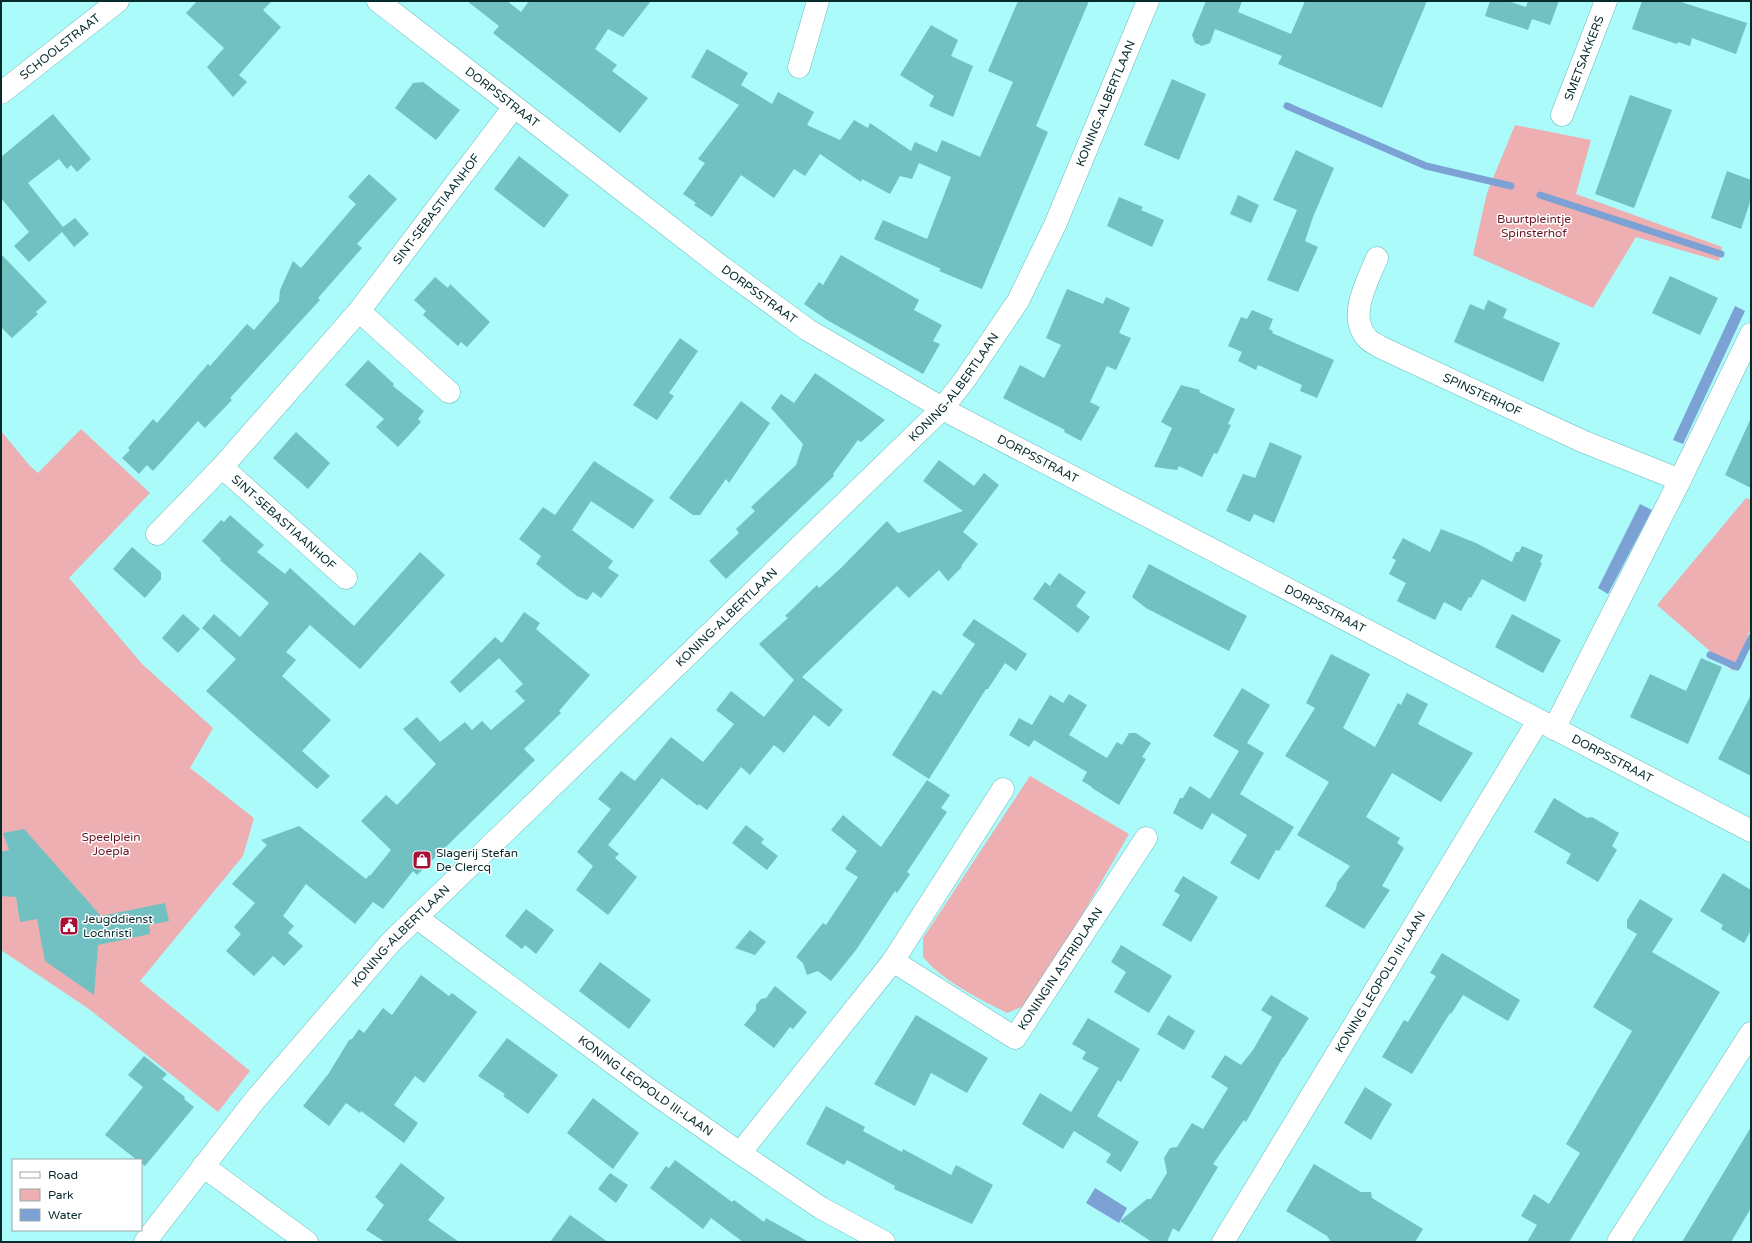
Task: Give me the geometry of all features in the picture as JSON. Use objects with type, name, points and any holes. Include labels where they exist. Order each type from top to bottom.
[{"type":"street","name":"SCHOOLSTRAAT","points":[[1,93],[118,1]]},
{"type":"street","name":"DORPSSTRAAT","points":[[378,1],[723,268],[808,330],[942,409],[1751,831]]},
{"type":"street","points":[[799,67],[818,1]]},
{"type":"street","name":"KONING-ALBERTLAAN","points":[[145,1242],[255,1100],[391,942],[942,409],[966,378],[1018,301],[1055,225],[1148,1]]},
{"type":"street","name":"SMETSAKKERS","points":[[1562,115],[1606,1]]},
{"type":"street","name":"SINT-SEBASTIAANHOF","points":[[157,534],[222,467],[359,311],[514,107]]},
{"type":"street","name":"SPINSTERHOF","points":[[1377,258],[1361,297],[1359,314],[1360,326],[1367,338],[1380,347],[1582,441],[1680,480]]},
{"type":"street","points":[[359,311],[449,392]]},
{"type":"street","points":[[1546,725],[1680,480],[1751,334]]},
{"type":"street","name":"SINT-SEBASTIAANHOF","points":[[222,467],[346,578]]},
{"type":"street","name":"KONING LEOPOLD III-LAAN","points":[[1223,1242],[1546,725]]},
{"type":"street","points":[[740,1153],[893,960],[1003,789]]},
{"type":"street","name":"KONINGIN ASTRIDLAAN","points":[[893,960],[1014,1038],[1146,838]]},
{"type":"street","name":"KONING LEOPOLD III-LAAN","points":[[416,917],[648,1089],[740,1153],[821,1208],[884,1242]]},
{"type":"street","points":[[1618,1242],[1751,1033]]},
{"type":"street","points":[[203,1166],[307,1242]]},
{"type":"green space","name":"Buurtpleintje Spinsterhof","points":[[1515,125],[1591,140],[1576,194],[1722,247],[1719,261],[1636,237],[1593,308],[1473,255],[1487,193]]},
{"type":"green space","name":"Speelplein Joepla","points":[[81,429],[150,493],[69,578],[142,664],[213,728],[190,768],[254,818],[243,856],[140,981],[250,1071],[218,1112],[89,1009],[1,950],[1,431],[30,466],[38,473]]},
{"type":"green space","points":[[1746,498],[1751,500],[1751,628],[1733,671],[1657,605]]},
{"type":"green space","points":[[1030,776],[1129,834],[1031,1003],[1007,1013],[962,989],[931,966],[923,957],[923,938]]},
{"type":"water","points":[[1735,306],[1745,311],[1683,444],[1673,440]]},
{"type":"water","points":[[1640,504],[1652,510],[1608,594],[1598,588]]},
{"type":"water","points":[[1095,1188],[1127,1208],[1119,1223],[1086,1203]]},
{"type":"building","points":[[197,1],[272,1],[263,10],[281,27],[239,75],[247,82],[233,97],[207,67],[224,48],[186,13]]},
{"type":"building","points":[[467,1],[507,1],[521,12],[529,1],[651,1],[623,37],[608,29],[595,49],[617,65],[612,71],[648,98],[620,133],[493,33],[499,26]]},
{"type":"building","points":[[1018,1],[1089,1],[1036,126],[1048,132],[982,289],[939,271],[941,269],[874,239],[883,220],[927,239],[951,177],[919,163],[912,179],[900,176],[890,194],[862,179],[861,182],[820,154],[805,176],[794,169],[774,198],[741,175],[712,217],[694,205],[696,203],[683,194],[705,163],[698,159],[739,105],[691,77],[707,49],[748,73],[741,85],[772,104],[778,92],[814,112],[807,125],[840,140],[854,120],[868,128],[870,123],[911,151],[915,142],[937,152],[942,140],[980,157],[1013,82],[988,71]]},
{"type":"building","points":[[1206,1],[1242,1],[1238,12],[1291,34],[1305,1],[1427,1],[1382,108],[1278,64],[1282,56],[1215,29],[1210,43],[1202,46],[1195,43],[1192,35]]},
{"type":"building","points":[[1490,1],[1508,1],[1526,7],[1528,1],[1559,1],[1550,25],[1532,19],[1528,30],[1485,16]]},
{"type":"building","points":[[1642,1],[1678,1],[1747,23],[1736,54],[1692,38],[1690,46],[1678,42],[1677,44],[1632,29]]},
{"type":"building","points":[[931,25],[958,40],[951,56],[973,66],[953,117],[929,106],[934,96],[900,75]]},
{"type":"building","points":[[1172,79],[1206,94],[1179,160],[1144,145]]},
{"type":"building","points":[[423,82],[460,110],[436,140],[395,108],[413,83]]},
{"type":"building","points":[[1630,95],[1672,110],[1634,208],[1595,194]]},
{"type":"building","points":[[53,114],[91,159],[77,172],[71,165],[67,169],[59,159],[28,183],[63,227],[75,218],[89,234],[74,247],[62,232],[29,262],[14,246],[29,232],[1,198],[1,157]]},
{"type":"building","points":[[1296,150],[1334,168],[1313,217],[1305,241],[1318,247],[1298,292],[1267,280],[1297,210],[1273,200]]},
{"type":"building","points":[[519,156],[569,195],[544,228],[494,189]]},
{"type":"building","points":[[1727,171],[1751,180],[1751,199],[1741,229],[1711,218]]},
{"type":"building","points":[[369,174],[397,199],[357,244],[362,248],[318,298],[320,300],[230,398],[232,400],[205,428],[198,421],[153,471],[147,465],[139,474],[122,458],[130,450],[128,448],[153,419],[157,423],[208,364],[210,366],[247,324],[254,330],[279,301],[280,290],[293,261],[301,268],[356,204],[348,197]]},
{"type":"building","points":[[1238,195],[1259,205],[1251,223],[1230,214]]},
{"type":"building","points":[[1119,197],[1143,207],[1141,210],[1164,220],[1152,247],[1107,226]]},
{"type":"building","points":[[1,254],[47,302],[36,312],[38,314],[12,338],[1,327]]},
{"type":"building","points":[[841,255],[919,300],[914,310],[942,325],[933,341],[940,344],[923,374],[827,320],[804,304],[819,282],[823,285]]},
{"type":"building","points":[[1670,276],[1718,298],[1700,335],[1652,313]]},
{"type":"building","points":[[435,277],[448,288],[450,284],[490,322],[467,347],[461,342],[458,346],[441,331],[423,315],[426,311],[414,300]]},
{"type":"building","points":[[1067,289],[1103,304],[1106,297],[1130,308],[1119,333],[1131,338],[1116,370],[1107,366],[1090,402],[1100,407],[1081,441],[1064,432],[1065,430],[1003,398],[1020,365],[1044,378],[1061,345],[1046,338]]},
{"type":"building","points":[[1488,300],[1507,309],[1503,318],[1560,343],[1543,382],[1454,342],[1470,304],[1484,310]]},
{"type":"building","points":[[1252,310],[1273,319],[1269,329],[1273,331],[1272,333],[1334,360],[1317,398],[1300,391],[1302,385],[1258,365],[1256,370],[1238,361],[1242,352],[1228,346],[1241,317],[1247,319]]},
{"type":"building","points":[[680,338],[698,351],[669,393],[674,396],[657,420],[633,405]]},
{"type":"building","points":[[368,360],[394,384],[393,386],[424,411],[418,419],[421,422],[398,447],[376,427],[384,419],[345,385]]},
{"type":"building","points":[[815,373],[885,420],[861,442],[858,440],[833,474],[834,476],[726,579],[709,561],[739,533],[736,529],[755,511],[751,507],[796,465],[803,444],[771,408],[781,394],[794,403]]},
{"type":"building","points":[[1181,385],[1200,390],[1199,392],[1235,409],[1228,424],[1231,425],[1217,454],[1214,453],[1202,477],[1179,466],[1177,470],[1154,467],[1172,428],[1161,422]]},
{"type":"building","points":[[741,401],[770,423],[729,483],[726,479],[700,515],[693,515],[669,498]]},
{"type":"building","points":[[1751,418],[1751,488],[1725,475]]},
{"type":"building","points":[[296,432],[330,463],[308,489],[273,458]]},
{"type":"building","points":[[1270,442],[1302,456],[1274,523],[1254,514],[1250,522],[1226,511],[1243,474],[1255,478]]},
{"type":"building","points":[[939,460],[974,486],[984,473],[999,485],[963,532],[978,544],[961,566],[962,567],[948,581],[939,570],[909,598],[897,586],[802,677],[843,710],[829,727],[814,715],[784,753],[774,745],[750,775],[741,767],[707,810],[699,804],[698,806],[662,778],[608,845],[619,854],[615,858],[637,877],[608,915],[576,890],[593,866],[577,852],[611,809],[598,799],[621,771],[635,781],[671,737],[703,762],[734,724],[716,710],[731,691],[764,717],[794,680],[759,644],[788,618],[785,616],[817,585],[819,588],[841,568],[887,521],[898,533],[963,511],[923,481]]},
{"type":"building","points":[[594,461],[654,500],[633,529],[591,501],[572,530],[613,561],[608,568],[619,575],[601,598],[593,592],[587,600],[577,596],[536,564],[541,556],[519,539],[543,507],[555,515]]},
{"type":"building","points":[[230,515],[264,545],[257,552],[285,574],[290,568],[354,626],[420,552],[445,575],[360,669],[310,625],[286,652],[296,660],[282,676],[331,720],[302,751],[330,776],[317,789],[206,691],[236,659],[202,628],[214,614],[240,637],[269,603],[220,560],[221,559],[202,541],[221,520],[224,522]]},
{"type":"building","points":[[1441,529],[1476,543],[1512,562],[1516,552],[1519,552],[1522,546],[1543,555],[1540,562],[1542,563],[1525,602],[1482,579],[1471,598],[1469,597],[1461,611],[1444,602],[1435,620],[1397,601],[1406,583],[1389,574],[1396,560],[1392,558],[1403,538],[1430,552]]},
{"type":"building","points":[[132,547],[161,572],[161,579],[145,598],[113,569]]},
{"type":"building","points":[[1149,564],[1247,616],[1229,651],[1146,608],[1132,597]]},
{"type":"building","points":[[1059,573],[1086,592],[1076,606],[1090,617],[1078,633],[1033,599],[1045,582],[1050,586]]},
{"type":"building","points":[[524,612],[540,623],[536,629],[590,675],[559,711],[561,713],[524,749],[535,760],[417,875],[413,871],[383,909],[373,902],[355,924],[306,884],[283,916],[294,926],[288,933],[303,946],[284,966],[273,956],[254,976],[226,951],[241,934],[234,927],[255,903],[232,884],[267,845],[261,840],[299,826],[366,879],[369,875],[370,876],[391,850],[361,821],[386,795],[397,805],[436,764],[403,729],[417,717],[440,742],[465,722],[472,730],[482,721],[491,730],[525,701],[515,691],[523,684],[499,658],[460,693],[450,682],[495,637],[502,643]]},
{"type":"building","points":[[183,614],[200,629],[178,653],[162,638]]},
{"type":"building","points":[[1512,614],[1561,640],[1543,673],[1495,647]]},
{"type":"building","points":[[974,619],[1027,654],[1016,671],[1005,663],[988,689],[986,689],[929,779],[892,755],[933,690],[941,695],[975,644],[962,635]]},
{"type":"building","points":[[1331,654],[1370,674],[1343,728],[1375,747],[1398,703],[1401,705],[1407,693],[1428,704],[1418,724],[1473,753],[1441,802],[1392,773],[1366,817],[1400,838],[1397,843],[1404,848],[1382,886],[1390,890],[1364,929],[1325,906],[1336,889],[1337,883],[1350,866],[1297,835],[1329,782],[1285,756],[1315,708],[1306,703]]},
{"type":"building","points":[[1701,658],[1722,667],[1688,744],[1630,717],[1650,674],[1686,691]]},
{"type":"building","points":[[1242,688],[1270,705],[1247,743],[1264,753],[1240,794],[1294,827],[1279,851],[1276,850],[1259,880],[1230,863],[1247,835],[1212,813],[1202,830],[1173,813],[1180,798],[1183,798],[1190,786],[1210,799],[1239,751],[1213,736]]},
{"type":"building","points":[[1069,694],[1087,705],[1069,735],[1107,758],[1117,742],[1122,745],[1129,733],[1136,733],[1151,743],[1142,757],[1146,759],[1119,805],[1082,781],[1087,772],[1034,740],[1029,747],[1009,735],[1019,718],[1032,725],[1050,695],[1063,703]]},
{"type":"building","points":[[1751,695],[1751,776],[1718,759]]},
{"type":"building","points":[[927,780],[950,795],[941,808],[947,812],[907,872],[910,874],[897,893],[895,891],[856,950],[831,981],[818,971],[807,975],[803,963],[796,957],[823,923],[826,925],[858,877],[845,869],[857,851],[831,830],[843,815],[881,847]]},
{"type":"building","points":[[1554,798],[1587,818],[1592,817],[1619,833],[1612,846],[1617,850],[1598,882],[1566,863],[1571,854],[1534,832]]},
{"type":"building","points":[[746,825],[764,839],[761,843],[778,856],[767,870],[732,843]]},
{"type":"building","points":[[24,829],[101,916],[165,903],[169,921],[149,925],[150,934],[98,945],[94,995],[45,961],[37,919],[20,922],[16,897],[1,896],[1,852],[9,850],[3,833]]},
{"type":"building","points":[[1723,873],[1751,890],[1751,930],[1744,943],[1721,929],[1723,925],[1700,911]]},
{"type":"building","points":[[1183,876],[1218,897],[1191,942],[1162,925],[1180,895],[1174,891]]},
{"type":"building","points":[[1640,899],[1673,919],[1652,952],[1720,992],[1569,1242],[1527,1242],[1537,1225],[1521,1216],[1534,1194],[1549,1204],[1580,1153],[1566,1144],[1632,1031],[1593,1007],[1637,934],[1627,928],[1627,920]]},
{"type":"building","points":[[526,909],[554,930],[536,954],[525,945],[522,949],[505,936]]},
{"type":"building","points":[[750,930],[766,942],[755,955],[735,948]]},
{"type":"building","points":[[1121,945],[1172,976],[1149,1013],[1114,992],[1126,972],[1111,962]]},
{"type":"building","points":[[1442,953],[1520,1000],[1508,1021],[1463,995],[1412,1074],[1382,1057],[1404,1020],[1408,1022],[1436,976],[1430,973]]},
{"type":"building","points":[[600,962],[651,1000],[629,1029],[579,991]]},
{"type":"building","points":[[421,975],[449,996],[452,993],[477,1012],[424,1083],[415,1076],[394,1105],[418,1123],[404,1143],[361,1111],[360,1113],[346,1103],[329,1126],[303,1106],[329,1073],[349,1040],[352,1039],[359,1029],[364,1033],[383,1008],[392,1015]]},
{"type":"building","points":[[775,986],[807,1012],[793,1029],[790,1027],[774,1048],[744,1025],[756,1010],[756,1005],[761,999],[766,998]]},
{"type":"building","points":[[1271,995],[1309,1018],[1283,1057],[1246,1122],[1244,1120],[1213,1164],[1218,1167],[1179,1232],[1173,1228],[1167,1242],[1152,1242],[1120,1221],[1147,1199],[1151,1199],[1167,1173],[1164,1158],[1170,1148],[1177,1147],[1192,1123],[1203,1129],[1228,1088],[1211,1077],[1225,1055],[1241,1065],[1253,1050],[1272,1017],[1261,1010]]},
{"type":"building","points":[[916,1015],[988,1058],[967,1093],[931,1073],[915,1106],[874,1084]]},
{"type":"building","points":[[1168,1015],[1195,1031],[1184,1050],[1157,1034]]},
{"type":"building","points":[[1088,1018],[1140,1049],[1121,1082],[1118,1080],[1097,1116],[1139,1142],[1121,1172],[1106,1162],[1111,1154],[1074,1131],[1063,1149],[1022,1124],[1040,1093],[1071,1112],[1099,1068],[1082,1059],[1086,1052],[1072,1044]]},
{"type":"building","points":[[507,1038],[558,1075],[528,1114],[503,1096],[505,1094],[478,1076]]},
{"type":"building","points":[[144,1056],[167,1074],[162,1079],[185,1097],[184,1099],[194,1107],[145,1166],[142,1164],[142,1159],[136,1159],[105,1135],[143,1087],[128,1075]]},
{"type":"building","points":[[1365,1087],[1392,1104],[1371,1140],[1344,1123]]},
{"type":"building","points":[[593,1098],[639,1133],[613,1169],[567,1133]]},
{"type":"building","points":[[826,1106],[865,1127],[863,1131],[902,1152],[903,1149],[951,1175],[956,1165],[993,1185],[972,1224],[894,1189],[895,1186],[847,1160],[844,1165],[806,1144]]},
{"type":"building","points":[[1751,1127],[1751,1208],[1731,1242],[1682,1242]]},
{"type":"building","points":[[675,1160],[732,1202],[734,1200],[764,1222],[766,1218],[809,1242],[743,1242],[711,1218],[703,1229],[650,1188],[666,1166],[669,1168]]},
{"type":"building","points":[[401,1163],[445,1198],[428,1220],[459,1242],[385,1242],[366,1230],[384,1205],[375,1197]]},
{"type":"building","points":[[1314,1164],[1361,1192],[1371,1192],[1372,1198],[1423,1229],[1415,1242],[1331,1242],[1327,1236],[1286,1211]]},
{"type":"building","points":[[610,1173],[628,1185],[616,1203],[598,1189]]},
{"type":"building","points":[[570,1215],[608,1242],[550,1242]]},
{"type":"waterway","points":[[1287,106],[1426,166],[1511,186]]},
{"type":"waterway","points":[[1540,195],[1721,254]]},
{"type":"waterway","points":[[1710,655],[1737,667],[1751,638]]},
{"type":"place","name":"Slagerij Stefan De Clercq","points":[[422,860]]},
{"type":"place","name":"Jeugddienst Lochristi","points":[[69,926]]}]
